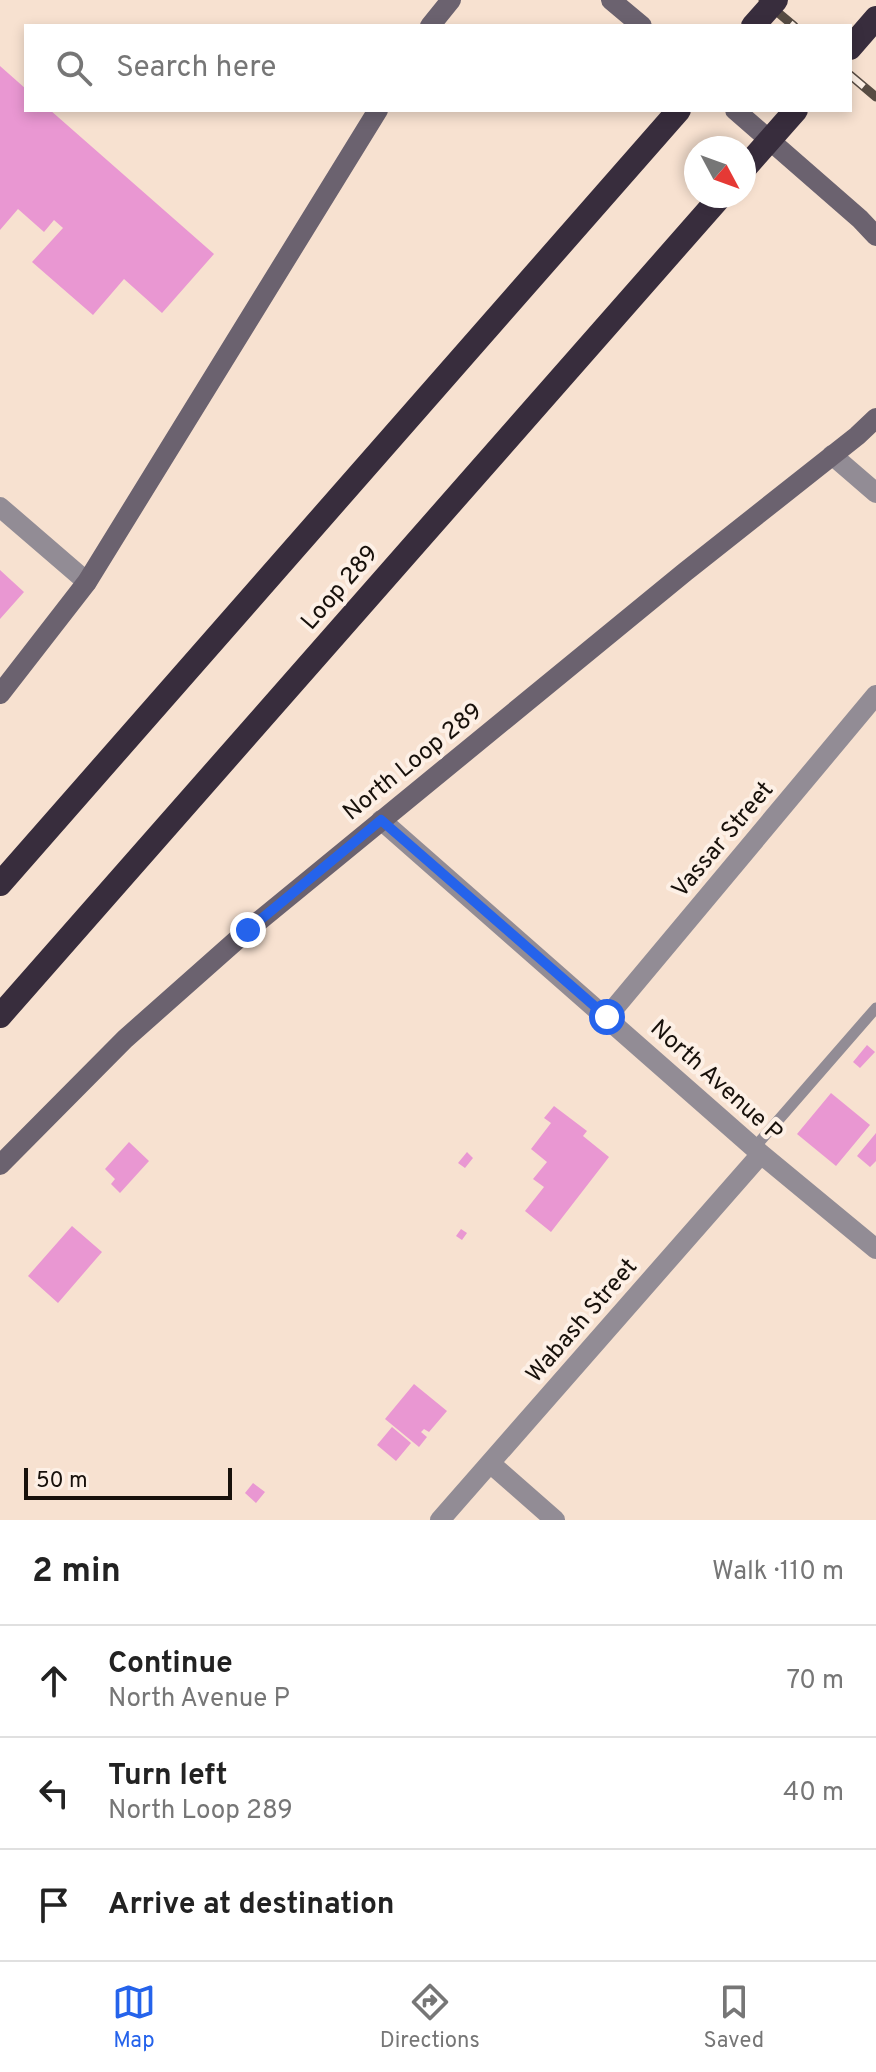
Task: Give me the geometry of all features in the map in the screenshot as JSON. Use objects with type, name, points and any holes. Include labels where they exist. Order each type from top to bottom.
[{"type":"highway","points":[[755,24],[776,0]]},
{"type":"highway","points":[[852,46],[876,18]]},
{"type":"highway","points":[[6,875],[677,112]]},
{"type":"highway","points":[[756,155],[794,112]]},
{"type":"highway","name":"Loop 289","points":[[0,1016],[710,208]]},
{"type":"highway","points":[[0,1036],[57,951]]},
{"type":"main road","points":[[432,24],[451,0]]},
{"type":"main road","points":[[611,0],[640,24]]},
{"type":"main road","points":[[0,694],[87,582],[377,112]]},
{"type":"main road","points":[[737,112],[876,236]]},
{"type":"main road","name":"North Loop 289","points":[[0,1165],[125,1039],[248,930],[876,418]]},
{"type":"street","points":[[832,455],[876,493]]},
{"type":"street","points":[[0,507],[87,582]]},
{"type":"street","name":"Vassar Street","points":[[607,1017],[876,695]]},
{"type":"street","name":"North Avenue P","points":[[381,820],[758,1151],[876,1249]]},
{"type":"street","name":"Wabash Street","points":[[440,1520],[758,1151]]},
{"type":"street","points":[[490,1463],[555,1520]]},
{"type":"lane","points":[[758,1151],[876,1008]]},
{"type":"building","points":[[0,66],[24,87],[24,112],[52,112],[214,254],[162,313],[124,279],[93,315],[32,262],[63,228],[54,220],[44,232],[18,209],[0,230]]},
{"type":"building","points":[[0,570],[24,592],[0,619]]},
{"type":"building","points":[[867,1045],[875,1052],[860,1068],[853,1062]]},
{"type":"building","points":[[831,1093],[870,1125],[836,1166],[797,1134]]},
{"type":"building","points":[[554,1106],[587,1131],[583,1136],[609,1157],[551,1232],[525,1211],[544,1187],[533,1179],[547,1162],[531,1149],[551,1123],[544,1118]]},
{"type":"building","points":[[876,1133],[876,1161],[870,1167],[857,1156]]},
{"type":"building","points":[[129,1142],[149,1161],[120,1193],[111,1184],[115,1179],[105,1169]]},
{"type":"building","points":[[467,1152],[473,1158],[465,1168],[458,1163]]},
{"type":"building","points":[[72,1226],[102,1252],[58,1303],[28,1276]]},
{"type":"building","points":[[461,1229],[467,1233],[462,1240],[456,1236]]},
{"type":"building","points":[[414,1384],[447,1411],[429,1432],[424,1429],[421,1432],[427,1437],[419,1447],[385,1419]]},
{"type":"building","points":[[392,1427],[411,1443],[396,1461],[377,1445]]},
{"type":"building","points":[[253,1483],[265,1492],[256,1503],[245,1493]]},
{"type":"railway","points":[[763,0],[792,24]]},
{"type":"railway","points":[[852,77],[876,97]]},
{"type":"route","points":[[248,930],[381,820],[607,1017]]}]
